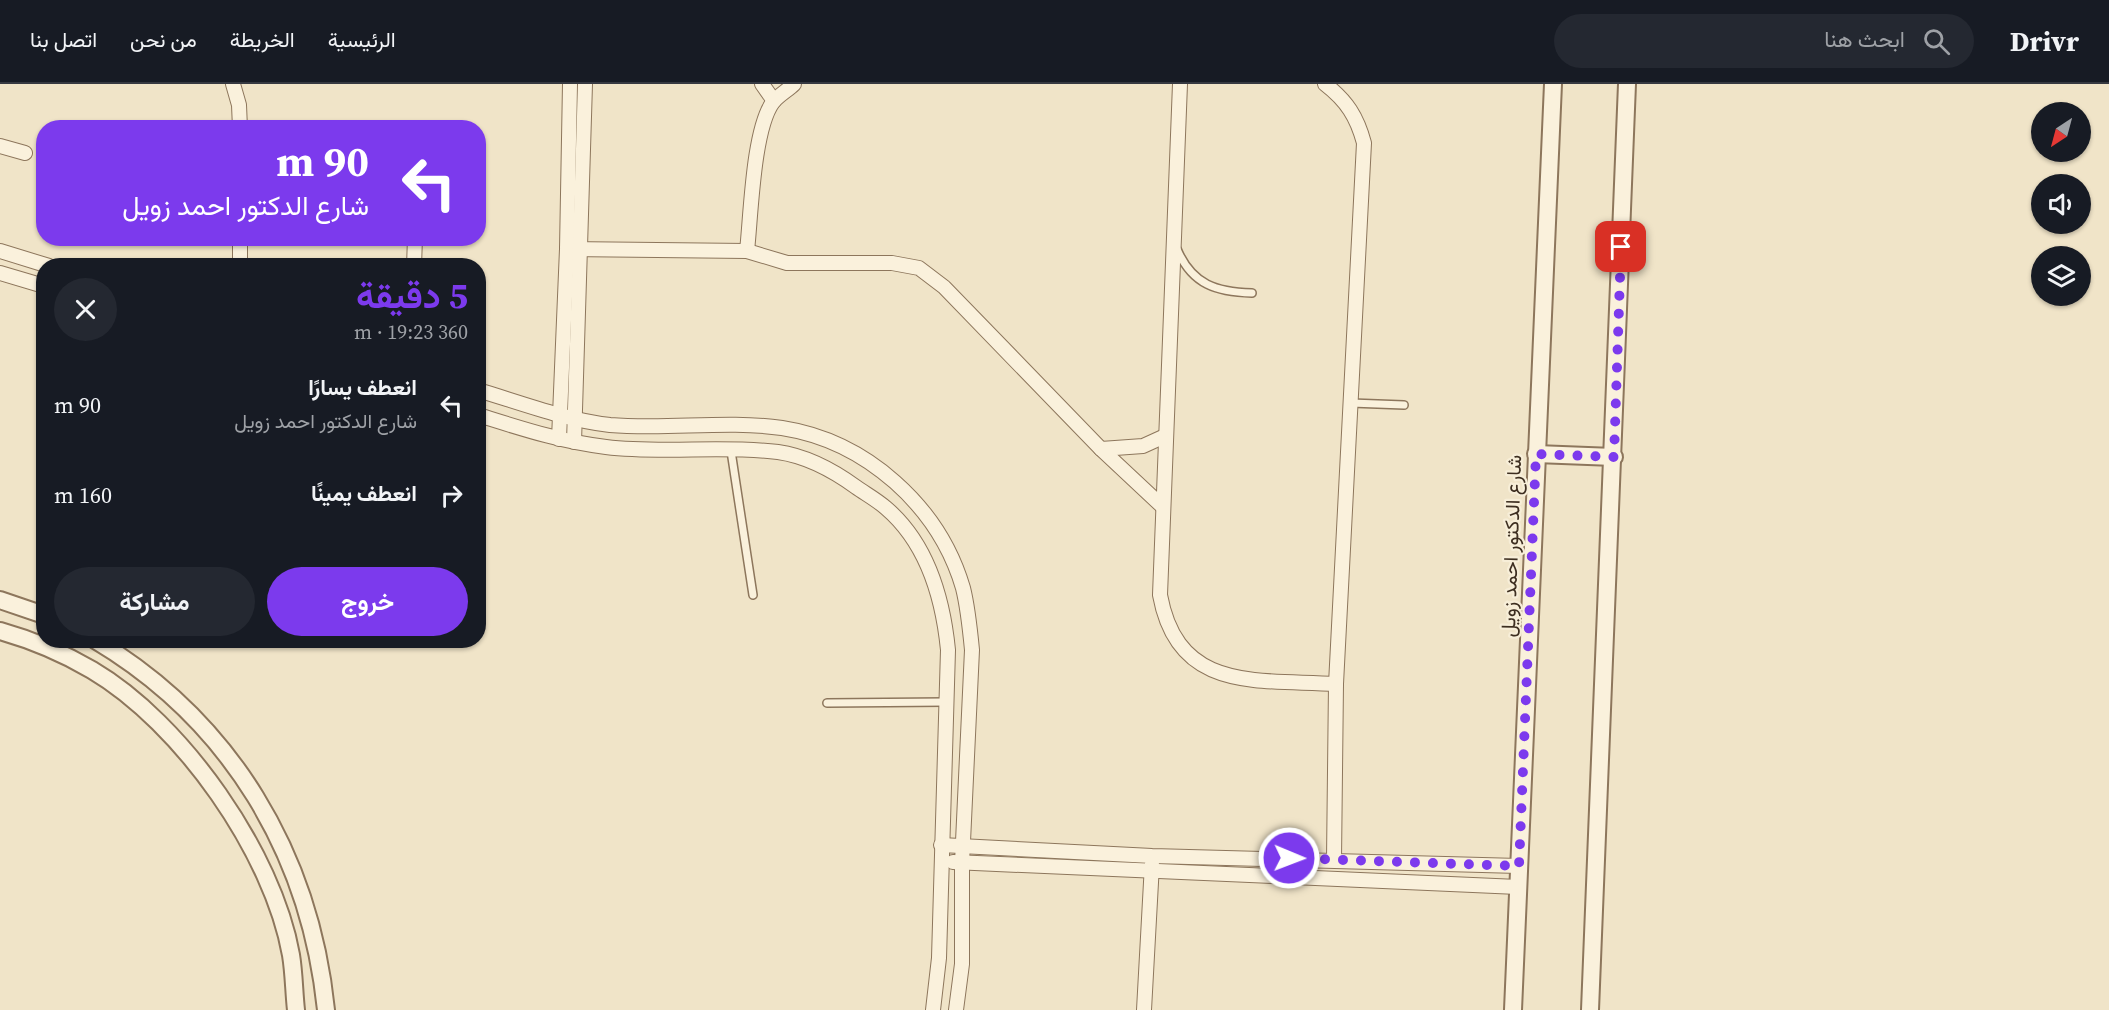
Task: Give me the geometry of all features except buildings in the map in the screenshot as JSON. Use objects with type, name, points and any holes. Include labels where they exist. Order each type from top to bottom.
[{"type":"street","points":[[233,84],[240,105],[240,120]]},
{"type":"street","points":[[570,84],[574,249],[574,442]]},
{"type":"street","points":[[559,439],[585,84]]},
{"type":"street","points":[[762,84],[774,101]]},
{"type":"street","points":[[747,251],[760,137],[766,115],[774,101],[794,84]]},
{"type":"street","points":[[1180,84],[1160,596],[1164,620],[1176,643],[1193,661],[1215,673],[1240,678],[1336,684]]},
{"type":"street","points":[[1325,84],[1343,98],[1358,119],[1364,143],[1336,684],[1334,859]]},
{"type":"street","name":"شارع الدكتور احمد زويل","points":[[1513,1010],[1553,84]]},
{"type":"street","points":[[1590,1010],[1614,457],[1627,84]]},
{"type":"street","points":[[0,146],[25,153]]},
{"type":"street","points":[[574,249],[747,251],[787,263],[892,263],[919,268],[944,287],[1101,449],[1163,507]]},
{"type":"street","points":[[0,251],[36,262]]},
{"type":"street","points":[[0,273],[36,284]]},
{"type":"street","points":[[486,392],[610,425],[781,428],[820,436],[855,452],[887,475],[916,502],[935,528],[951,557],[962,587],[969,618],[972,650],[962,846],[962,964],[956,1010]]},
{"type":"street","points":[[486,417],[559,439],[608,447],[781,453],[825,467],[886,507],[903,526],[929,569],[944,613],[948,650],[939,958],[933,1010]]},
{"type":"street","points":[[1101,449],[1143,446],[1165,436]]},
{"type":"street","points":[[1536,454],[1614,457]]},
{"type":"street","points":[[0,600],[36,612]]},
{"type":"street","points":[[0,631],[36,642]]},
{"type":"street","points":[[48,648],[93,670],[140,706],[182,747],[219,794],[249,844],[273,898],[291,954],[296,1010]]},
{"type":"street","points":[[108,648],[129,661],[175,698],[216,742],[252,790],[281,842],[298,881],[312,925],[326,1010]]},
{"type":"street","points":[[941,845],[1152,856],[1334,859],[1519,866]]},
{"type":"street","points":[[1143,1010],[1152,856]]},
{"type":"street","points":[[942,861],[1518,887]]},
{"type":"lane","points":[[1174,242],[1181,259],[1206,285],[1224,292],[1252,293]]},
{"type":"lane","points":[[1351,403],[1404,405]]},
{"type":"lane","points":[[731,451],[753,595]]},
{"type":"lane","points":[[826,703],[946,702]]},
{"type":"route","points":[[1289,858],[1519,866],[1536,454],[1614,457],[1621,247]]}]
